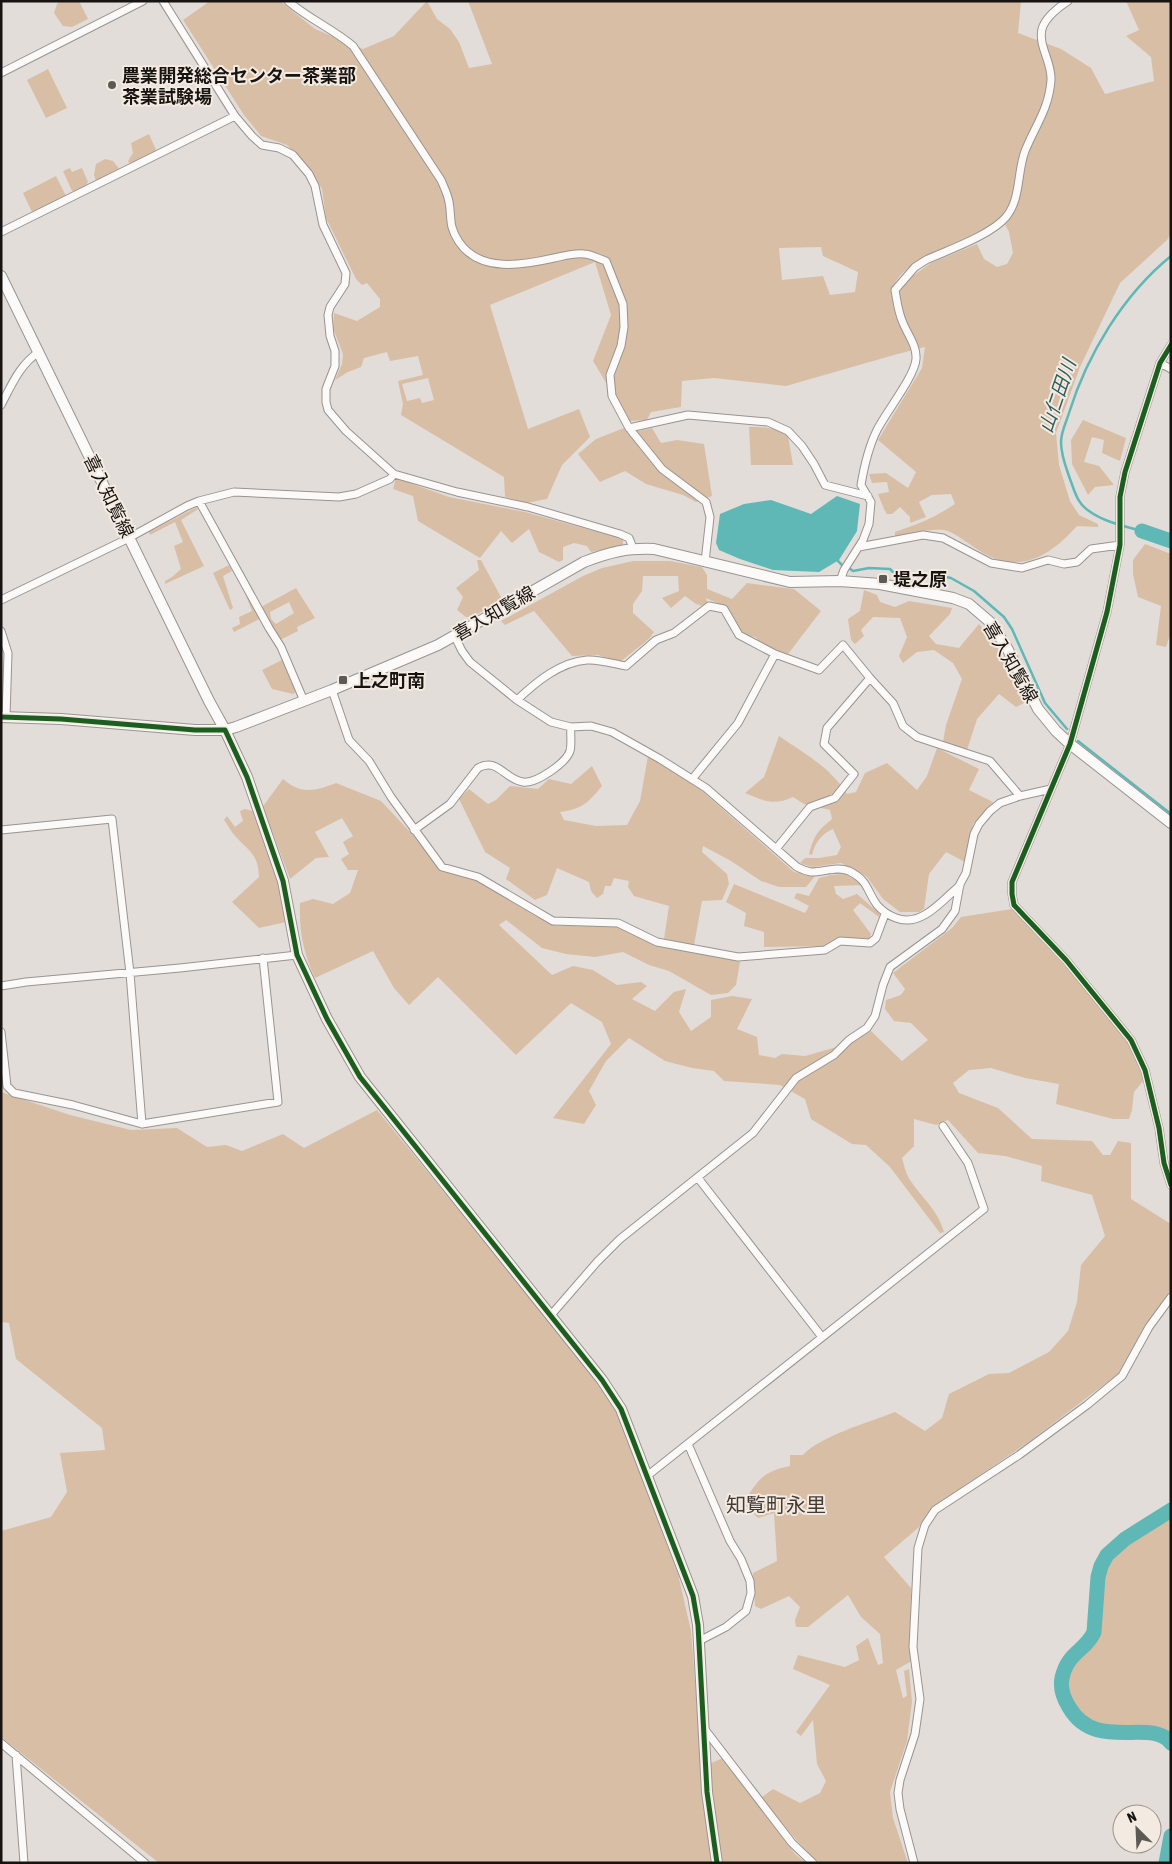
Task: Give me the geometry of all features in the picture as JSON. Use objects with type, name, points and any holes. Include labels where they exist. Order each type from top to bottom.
[{"type":"main road","name":"喜入知覧線","points":[[1,276],[4,290],[39,352],[209,701],[225,730],[244,725],[332,690],[455,637],[584,562],[608,553],[633,548],[654,549],[790,582],[840,581],[880,584],[953,598],[969,604],[990,622],[1038,709],[1056,731],[1171,823]]},
{"type":"main road","points":[[4,717],[61,719],[195,730],[225,730],[247,777],[283,881],[297,955],[327,1019],[360,1077],[551,1315],[617,1402],[693,1596],[698,1625],[709,1815],[718,1863]]},
{"type":"street","points":[[1,73],[143,1]]},
{"type":"street","points":[[163,1],[235,116],[262,145],[279,148],[293,155],[309,174],[315,186],[323,225],[346,273],[346,284],[330,307],[328,315],[330,336],[335,351],[335,366],[326,389],[328,410],[346,431],[394,474],[456,492],[528,508],[620,534],[629,538],[633,548]]},
{"type":"street","points":[[288,1],[353,46],[441,180],[449,202],[450,222],[458,241],[467,250],[480,260],[499,264],[524,263],[570,254],[586,253],[606,261],[623,304],[624,327],[621,346],[610,375],[612,396],[630,428],[662,469],[706,502],[710,517],[705,562]]},
{"type":"street","points":[[840,581],[844,570],[859,547],[869,524],[871,502],[861,485],[876,431],[913,372],[916,360],[916,349],[897,307],[895,290],[915,267],[996,227],[1011,209],[1018,188],[1025,152],[1049,100],[1050,65],[1041,41],[1042,28],[1046,20],[1068,1]]},
{"type":"street","points":[[1,232],[235,116]]},
{"type":"street","points":[[1171,345],[1160,363],[1125,472],[1120,497],[1120,544],[1107,612],[1070,744],[1012,882],[1014,906],[1066,960],[1131,1040],[1145,1070],[1159,1128],[1164,1163],[1171,1186]]},
{"type":"street","points":[[1,406],[22,368],[30,357],[39,352]]},
{"type":"street","points":[[1160,363],[1171,369]]},
{"type":"street","points":[[630,428],[688,415],[768,422],[788,431],[814,464],[825,485],[868,496]]},
{"type":"street","points":[[1,600],[130,538],[199,501],[234,492],[338,498],[356,494],[390,479],[394,474]]},
{"type":"street","points":[[199,501],[264,620],[281,647],[304,701]]},
{"type":"street","points":[[859,547],[923,535],[943,538],[991,563],[1022,568],[1048,560],[1064,564],[1077,562],[1091,549],[1120,544]]},
{"type":"street","points":[[517,700],[533,685],[569,663],[589,660],[626,666],[656,640],[674,633],[710,606],[724,609],[738,635],[775,654],[820,670],[843,645],[870,678],[894,703],[903,726],[917,737],[990,761],[1020,796]]},
{"type":"street","points":[[1,632],[8,653],[4,717]]},
{"type":"street","points":[[455,637],[470,662],[517,700],[551,722],[571,727],[592,726],[612,732],[693,778],[797,867],[809,872],[835,869],[847,870],[864,881],[885,914],[902,920],[915,920],[926,914],[960,884]]},
{"type":"street","points":[[693,778],[738,723],[775,654]]},
{"type":"street","points":[[776,849],[810,807],[835,798],[854,774],[824,744],[827,728],[870,678]]},
{"type":"street","points":[[332,690],[348,740],[369,761],[391,797],[442,867],[478,877],[553,921],[618,923],[657,942],[738,957],[825,950],[840,941],[870,943],[876,938],[885,914]]},
{"type":"street","points":[[414,830],[450,804],[478,768],[484,765],[491,764],[522,782],[532,782],[546,775],[570,751],[571,727]]},
{"type":"street","points":[[551,1315],[597,1262],[620,1239],[753,1133],[796,1078],[834,1055],[848,1040],[867,1028],[875,1016],[890,967],[942,929],[955,911],[960,884],[966,873],[974,834],[979,824],[1000,803],[1051,789]]},
{"type":"street","points":[[1,830],[112,819],[130,973],[142,1124]]},
{"type":"street","points":[[1,986],[297,955]]},
{"type":"street","points":[[1,1032],[7,1086],[14,1093],[67,1104],[142,1124],[278,1102],[263,958]]},
{"type":"street","points":[[647,1476],[984,1209],[968,1163],[943,1126]]},
{"type":"street","points":[[698,1178],[822,1337]]},
{"type":"street","points":[[914,1863],[900,1809],[898,1793],[900,1780],[915,1734],[920,1699],[913,1647],[918,1548],[925,1524],[935,1510],[1019,1455],[1088,1405],[1122,1376],[1148,1326],[1171,1297]]},
{"type":"street","points":[[688,1444],[730,1541],[741,1559],[750,1581],[751,1593],[746,1611],[726,1628],[699,1641]]},
{"type":"street","points":[[703,1727],[792,1843],[813,1863]]},
{"type":"street","points":[[1,1743],[145,1863]]},
{"type":"street","points":[[16,1755],[24,1863]]},
{"type":"shaded area","points":[[60,1],[79,1],[88,19],[72,27],[63,26],[54,13]]},
{"type":"shaded area","points":[[210,1],[280,1],[315,29],[363,49],[394,36],[427,1],[437,19],[450,29],[459,42],[469,68],[492,64],[468,1],[1021,1],[1018,33],[1061,49],[1091,68],[1105,94],[1154,81],[1151,57],[1126,36],[1139,30],[1126,1],[1171,1],[1171,233],[1167,240],[1120,283],[1080,367],[1056,433],[1059,465],[1070,501],[1079,515],[1098,524],[1098,527],[1077,526],[1058,545],[1047,552],[1036,558],[1013,562],[987,555],[948,531],[929,530],[895,537],[895,532],[941,513],[955,504],[951,494],[932,495],[919,502],[926,517],[910,523],[910,517],[900,507],[892,514],[887,514],[878,494],[889,492],[887,482],[872,483],[869,474],[886,473],[908,488],[916,472],[878,440],[922,368],[925,347],[786,386],[714,378],[682,381],[681,407],[651,412],[647,420],[629,421],[593,361],[611,315],[595,262],[490,305],[528,429],[579,409],[590,437],[562,465],[547,499],[526,503],[505,497],[504,477],[401,415],[403,404],[398,381],[423,375],[418,356],[390,361],[387,352],[364,358],[361,367],[335,380],[342,364],[343,354],[333,328],[334,313],[357,321],[380,307],[380,299],[367,283],[362,285],[356,279],[326,218],[322,189],[303,161],[287,145],[261,136],[244,115],[183,20]],"holes":[[[1005,224],[1009,232],[1013,253],[1007,264],[997,267],[984,259],[977,244],[931,263],[910,278],[891,296],[893,286],[912,265],[944,248]],[[821,247],[823,256],[858,272],[855,292],[830,295],[823,276],[782,280],[779,248]],[[428,378],[434,400],[422,403],[420,398],[407,401],[402,384]]]},
{"type":"shaded area","points":[[48,69],[67,108],[46,118],[27,80]]},
{"type":"shaded area","points":[[149,134],[156,150],[155,152],[130,164],[128,161],[133,153],[131,143]]},
{"type":"shaded area","points":[[105,159],[113,161],[120,170],[96,181],[94,175],[96,164]]},
{"type":"shaded area","points":[[70,168],[72,172],[82,168],[88,182],[83,188],[72,191],[63,171]]},
{"type":"shaded area","points":[[56,176],[66,196],[32,212],[23,193]]},
{"type":"shaded area","points":[[1083,420],[1126,438],[1120,461],[1102,453],[1104,440],[1092,437],[1084,462],[1099,466],[1114,485],[1095,487],[1088,495],[1072,464],[1071,440]]},
{"type":"shaded area","points":[[749,427],[774,429],[788,436],[793,465],[751,465]]},
{"type":"shaded area","points":[[624,428],[629,433],[652,428],[661,443],[677,440],[704,444],[712,496],[696,502],[683,495],[646,484],[625,471],[600,482],[578,454],[596,439]]},
{"type":"shaded area","points":[[396,478],[449,497],[525,512],[623,539],[623,545],[591,552],[587,546],[574,543],[563,547],[563,560],[559,562],[539,552],[529,529],[512,543],[501,531],[480,558],[418,521],[413,496],[393,489]]},
{"type":"shaded area","points":[[197,507],[198,509],[181,520],[204,566],[165,584],[165,581],[181,569],[174,546],[183,542],[175,522],[150,535],[149,532]]},
{"type":"shaded area","points":[[1145,544],[1171,554],[1171,632],[1166,647],[1156,645],[1161,606],[1138,597],[1133,574],[1133,560]]},
{"type":"shaded area","points":[[477,560],[481,560],[502,599],[473,617],[466,617],[457,610],[463,597],[456,588],[479,570]]},
{"type":"shaded area","points":[[633,561],[670,561],[702,567],[707,575],[707,589],[732,599],[747,583],[794,589],[821,611],[788,654],[768,649],[755,637],[742,634],[726,607],[706,598],[708,604],[703,606],[696,604],[685,596],[671,608],[662,598],[679,591],[678,576],[643,576],[642,591],[633,604],[633,613],[654,632],[649,639],[620,662],[598,655],[572,656],[534,611],[505,625],[501,621],[583,576],[602,568]]},
{"type":"shaded area","points":[[229,565],[232,571],[223,576],[233,608],[230,610],[213,573]]},
{"type":"shaded area","points":[[296,588],[315,618],[297,627],[298,631],[280,640],[265,616],[234,632],[232,628],[240,624],[239,617],[252,611],[244,591],[246,590],[261,607]],"holes":[[[289,602],[294,613],[276,624],[271,619],[270,612]]]},
{"type":"shaded area","points":[[864,590],[877,595],[880,602],[895,607],[909,601],[952,608],[950,614],[929,636],[936,644],[959,648],[979,624],[996,644],[1024,703],[1016,707],[999,694],[977,719],[967,750],[943,742],[946,725],[962,679],[953,663],[934,650],[917,652],[903,663],[899,656],[907,637],[900,618],[873,617],[861,630],[864,636],[855,644],[851,640],[848,619],[860,611]]},
{"type":"shaded area","points":[[282,660],[296,692],[293,694],[272,689],[262,670]]},
{"type":"shaded area","points":[[779,736],[825,768],[847,794],[856,792],[865,773],[887,763],[917,790],[927,776],[937,748],[979,769],[969,790],[993,802],[973,824],[965,862],[946,852],[929,874],[924,909],[919,912],[900,912],[883,899],[867,877],[841,863],[812,867],[800,863],[805,858],[837,855],[841,847],[833,829],[822,836],[812,855],[809,854],[817,834],[832,819],[830,810],[804,804],[793,797],[774,802],[745,793],[764,777]]},
{"type":"shaded area","points":[[648,756],[693,783],[794,872],[816,875],[806,887],[779,887],[761,881],[731,861],[703,846],[702,852],[727,874],[729,884],[722,900],[702,901],[694,945],[664,939],[669,906],[634,896],[628,887],[629,881],[614,878],[611,886],[605,886],[603,894],[597,898],[591,891],[589,882],[557,868],[547,895],[535,900],[506,879],[510,868],[485,852],[459,799],[469,789],[488,804],[496,800],[510,786],[538,789],[549,779],[571,784],[592,766],[602,786],[584,804],[574,809],[560,812],[564,820],[596,826],[627,825],[640,801]]},
{"type":"shaded area","points":[[283,779],[296,788],[309,790],[336,783],[381,801],[412,834],[440,869],[477,880],[535,916],[556,926],[617,926],[700,952],[740,962],[736,985],[728,993],[711,995],[669,971],[649,965],[623,952],[595,957],[566,954],[542,948],[506,920],[499,925],[552,975],[573,966],[593,970],[617,985],[641,982],[647,986],[632,999],[655,1011],[674,992],[686,989],[679,1012],[691,1031],[711,1017],[711,1000],[732,996],[752,999],[737,1029],[757,1037],[759,1055],[775,1058],[782,1054],[805,1056],[851,1043],[871,1031],[902,1061],[928,1040],[911,1023],[894,1021],[885,1009],[886,1000],[901,995],[905,989],[893,973],[952,928],[961,917],[1012,909],[1070,971],[1130,1045],[1144,1080],[1134,1092],[1129,1119],[1113,1119],[1056,1104],[1059,1084],[1025,1078],[991,1068],[969,1070],[953,1083],[959,1093],[998,1108],[1032,1139],[1092,1141],[1103,1155],[1110,1155],[1118,1141],[1131,1143],[1131,1199],[1171,1224],[1171,1289],[1143,1329],[1118,1374],[1030,1441],[933,1507],[918,1528],[884,1557],[911,1588],[910,1662],[896,1670],[903,1698],[907,1696],[904,1671],[909,1669],[912,1702],[907,1741],[890,1792],[893,1818],[908,1863],[820,1863],[796,1840],[762,1797],[773,1789],[800,1803],[820,1793],[826,1781],[817,1764],[813,1720],[801,1736],[796,1732],[830,1685],[793,1669],[798,1655],[845,1667],[859,1660],[856,1646],[868,1638],[878,1665],[883,1663],[880,1634],[861,1617],[848,1595],[808,1627],[796,1627],[795,1620],[800,1607],[789,1596],[761,1609],[755,1606],[753,1573],[777,1561],[774,1513],[758,1518],[743,1503],[753,1488],[767,1474],[790,1466],[790,1455],[803,1455],[822,1441],[895,1412],[925,1431],[942,1418],[949,1394],[989,1374],[1009,1373],[1049,1352],[1068,1331],[1077,1302],[1081,1265],[1105,1236],[1092,1195],[1041,1181],[1042,1166],[1005,1156],[978,1153],[948,1120],[936,1125],[914,1119],[914,1146],[902,1158],[910,1180],[938,1217],[944,1232],[940,1233],[890,1167],[866,1145],[852,1144],[811,1119],[805,1099],[780,1085],[724,1081],[714,1071],[665,1061],[629,1038],[606,1061],[589,1091],[596,1105],[584,1124],[553,1118],[611,1044],[602,1022],[571,1003],[516,1055],[438,977],[409,1005],[394,988],[373,951],[315,978],[307,959],[303,941],[300,923],[300,903],[313,899],[333,904],[350,893],[358,870],[348,870],[341,859],[349,854],[343,842],[353,836],[342,818],[315,832],[329,857],[316,858],[290,879],[272,831],[261,809]]},
{"type":"shaded area","points":[[245,809],[253,811],[280,884],[286,922],[259,928],[232,902],[259,877],[255,858],[234,835],[224,820],[227,816],[235,827],[243,821],[240,811]]},
{"type":"shaded area","points":[[845,874],[864,885],[834,886],[836,894],[843,899],[857,894],[880,914],[879,917],[860,903],[853,910],[871,934],[869,940],[840,937],[824,946],[764,947],[764,932],[744,926],[746,913],[726,902],[734,884],[805,913],[809,906],[794,898],[797,893],[809,896],[819,878]]},
{"type":"shaded area","points":[[1,1092],[70,1115],[131,1130],[177,1128],[207,1147],[226,1145],[242,1151],[283,1134],[304,1148],[377,1110],[582,1361],[615,1407],[678,1574],[691,1631],[702,1767],[723,1758],[795,1854],[806,1863],[159,1863],[1,1737],[1,1531],[51,1517],[67,1492],[60,1453],[105,1450],[102,1428],[16,1359],[9,1323],[1,1322]]},
{"type":"shaded area","points":[[1171,1517],[1171,1734],[1160,1730],[1110,1726],[1092,1722],[1084,1718],[1074,1708],[1063,1676],[1099,1638],[1099,1604],[1104,1575],[1116,1553]]},
{"type":"water","points":[[837,496],[860,504],[857,531],[839,560],[819,572],[773,570],[719,550],[716,543],[720,514],[744,504],[771,500],[811,514]]},
{"type":"waterway","name":"山仁田川","points":[[1142,531],[1101,518],[1089,511],[1079,501],[1064,461],[1061,438],[1086,369],[1109,327],[1137,289],[1171,256]]},
{"type":"waterway","name":"山仁田川","points":[[1142,531],[1171,541]]},
{"type":"waterway","points":[[837,560],[842,565]]},
{"type":"waterway","points":[[849,568],[853,571],[869,568],[890,569],[900,579],[915,582],[929,574],[951,578],[974,591],[1004,617],[1012,629],[1045,703],[1067,729]]},
{"type":"waterway","points":[[1078,741],[1171,814]]},
{"type":"waterway","name":"山仁田川","points":[[1171,1510],[1125,1539],[1107,1555],[1098,1577],[1094,1632],[1091,1638],[1068,1662],[1062,1678],[1063,1693],[1069,1707],[1080,1721],[1093,1728],[1108,1732],[1151,1733],[1162,1736],[1171,1743]]},
{"type":"waterway","name":"山仁田川","points":[[1166,1863],[1171,1836]]},
{"type":"cycle path","points":[[1171,345],[1160,363],[1125,472],[1120,497],[1120,545],[1107,612],[1070,744],[1012,882],[1014,905],[1066,960],[1131,1040],[1145,1070],[1159,1128],[1164,1163],[1171,1185]]},
{"type":"cycle path","points":[[1,717],[61,719],[195,730],[225,730],[247,777],[283,881],[297,955],[327,1019],[360,1077],[602,1380],[621,1409],[693,1596],[698,1625],[707,1792],[717,1863]]},
{"type":"place","name":"農業開発総合センター茶業部 茶業試験場","points":[[112,85]]},
{"type":"place","name":"堤之原","points":[[883,579]]},
{"type":"place","name":"上之町南","points":[[343,680]]},
{"type":"district","name":"知覧町永里","points":[[776,1504]]}]
